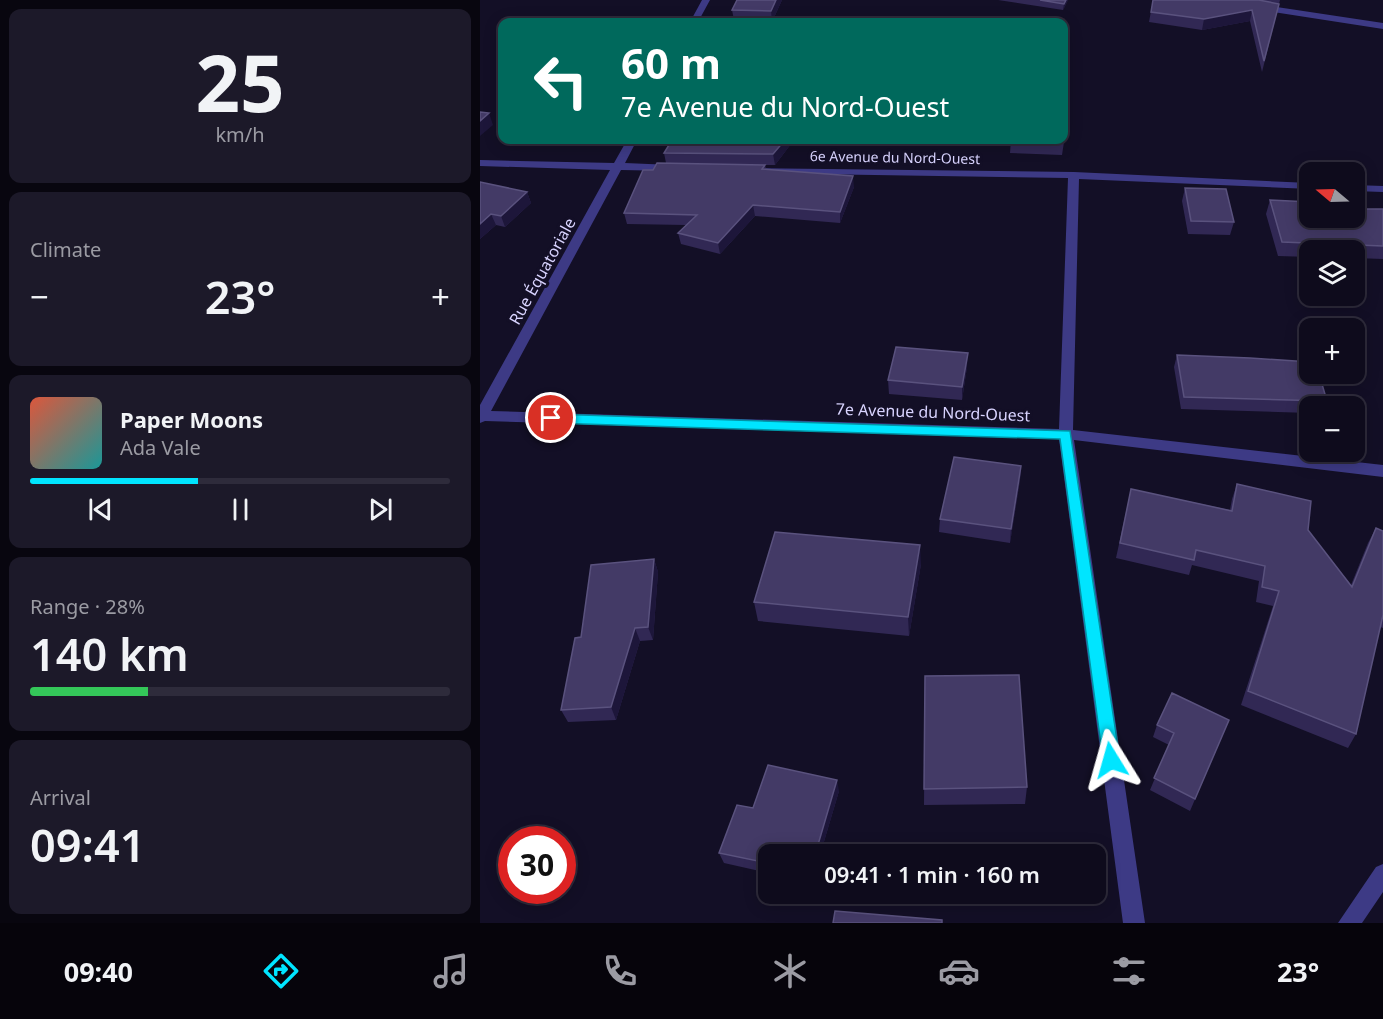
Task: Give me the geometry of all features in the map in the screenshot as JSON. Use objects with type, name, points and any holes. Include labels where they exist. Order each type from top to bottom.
[{"type":"street","points":[[696,18],[706,0]]},
{"type":"street","points":[[1242,5],[1383,26]]},
{"type":"street","name":"Rue Équatoriale","points":[[480,417],[630,144]]},
{"type":"street","points":[[480,163],[687,169]]},
{"type":"street","name":"6e Avenue du Nord-Ouest","points":[[746,170],[1074,175],[1299,185]]},
{"type":"street","points":[[1074,175],[1066,434],[1134,923]]},
{"type":"street","points":[[1365,188],[1383,189]]},
{"type":"street","name":"7e Avenue du Nord-Ouest","points":[[480,417],[1066,434],[1383,471]]},
{"type":"street","points":[[1349,923],[1383,874]]},
{"type":"building","points":[[737,0],[776,0],[771,11],[732,10]]},
{"type":"building","points":[[1040,0],[1066,0],[1064,4]]},
{"type":"building","points":[[1153,0],[1259,0],[1279,4],[1264,61],[1252,10],[1204,19],[1151,12]]},
{"type":"building","points":[[480,112],[489,113],[480,121]]},
{"type":"building","points":[[670,144],[782,144],[773,154],[664,153]]},
{"type":"building","points":[[657,163],[765,165],[762,169],[853,176],[840,212],[753,205],[718,243],[678,233],[697,215],[624,213],[643,170],[653,170]]},
{"type":"building","points":[[480,182],[527,192],[501,216],[491,214],[480,224]]},
{"type":"building","points":[[1185,188],[1226,189],[1234,222],[1191,221]]},
{"type":"building","points":[[1270,200],[1299,201],[1299,228],[1365,228],[1365,209],[1383,209],[1383,246],[1365,245],[1365,240],[1282,242]]},
{"type":"building","points":[[896,347],[968,353],[962,387],[888,380]]},
{"type":"building","points":[[1177,355],[1299,361],[1299,384],[1322,384],[1326,396],[1299,396],[1299,400],[1184,397]]},
{"type":"building","points":[[954,457],[1021,466],[1011,529],[940,519]]},
{"type":"building","points":[[1237,484],[1311,501],[1308,530],[1352,587],[1376,528],[1383,531],[1383,615],[1356,734],[1248,691],[1279,591],[1262,587],[1265,566],[1196,550],[1194,560],[1120,543],[1131,489],[1232,511]]},
{"type":"building","points":[[775,532],[920,545],[908,617],[754,602]]},
{"type":"building","points":[[654,559],[648,627],[635,628],[611,707],[561,710],[575,638],[581,637],[591,565]]},
{"type":"building","points":[[1019,675],[1027,787],[924,789],[925,676]]},
{"type":"building","points":[[1172,693],[1229,720],[1195,799],[1154,778],[1174,733],[1157,725]]},
{"type":"building","points":[[768,765],[837,780],[818,844],[758,844],[758,861],[719,853],[737,805],[753,808]]},
{"type":"building","points":[[835,911],[942,920],[942,923],[833,923]]},
{"type":"route","points":[[551,418],[1066,434],[1111,760]]}]
